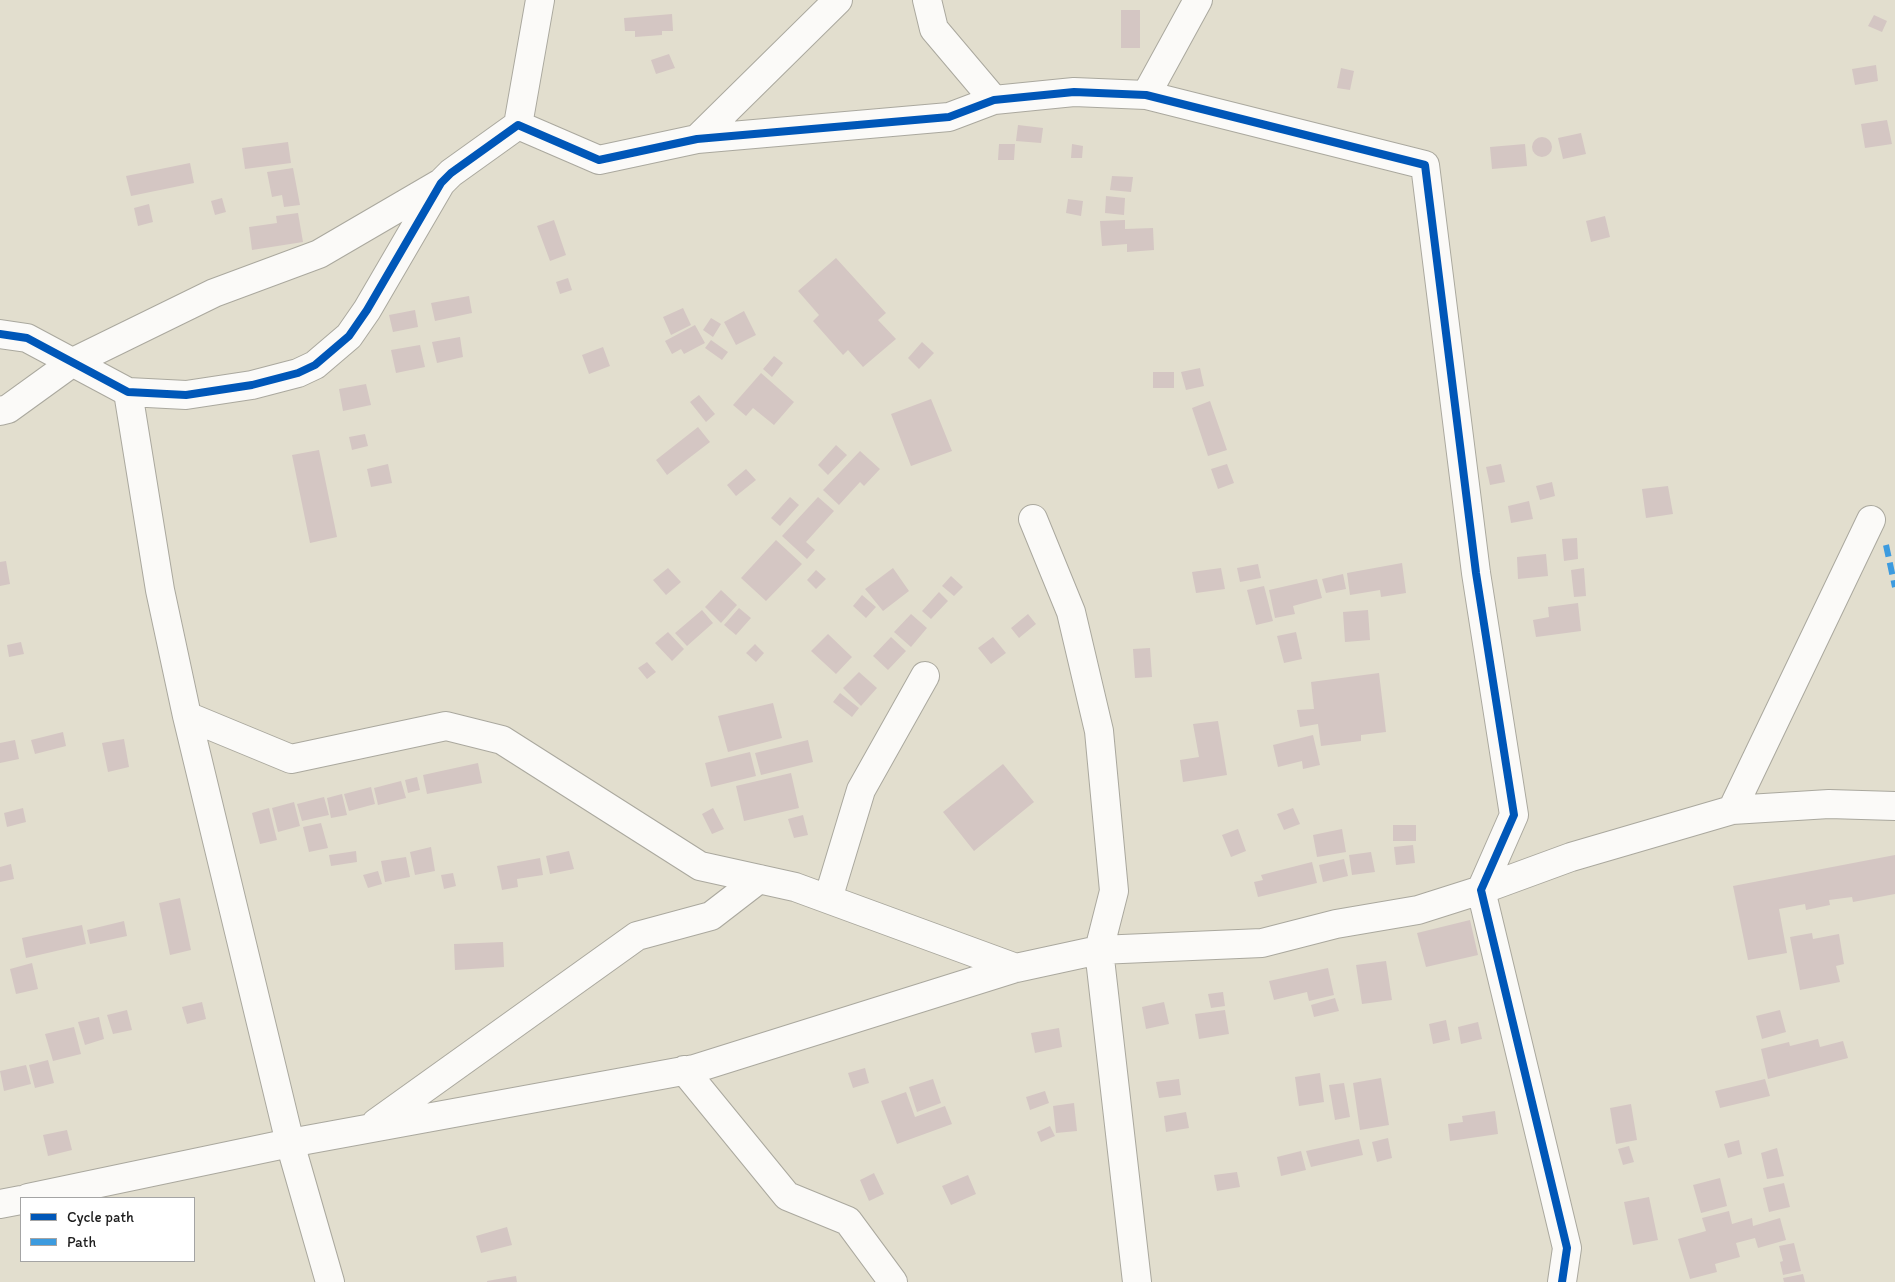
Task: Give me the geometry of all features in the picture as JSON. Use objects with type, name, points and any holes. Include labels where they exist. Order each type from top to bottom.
[{"type":"street","points":[[0,334],[27,338],[128,392],[186,395],[252,385],[298,373],[315,365],[348,336],[367,310],[441,183],[451,172],[518,125],[540,0]]},
{"type":"street","points":[[697,139],[838,0]]},
{"type":"street","points":[[928,0],[934,29],[994,100]]},
{"type":"street","points":[[1146,95],[1198,0]]},
{"type":"street","points":[[518,125],[599,160],[697,139],[949,117],[994,100],[1074,92],[1146,95],[1425,165],[1476,573],[1514,815],[1481,890],[1567,1248],[1562,1282]]},
{"type":"street","points":[[0,411],[8,409],[73,362],[214,293],[319,254],[441,183]]},
{"type":"street","points":[[128,392],[160,590],[187,716],[290,1143],[330,1282]]},
{"type":"street","points":[[1033,519],[1071,612],[1099,731],[1114,891],[1099,950],[1135,1269],[1126,1282]]},
{"type":"street","points":[[1732,810],[1871,520]]},
{"type":"street","points":[[828,899],[860,790],[925,676]]},
{"type":"street","points":[[187,716],[291,759],[446,726],[502,740],[700,866],[795,887],[1016,968]]},
{"type":"street","points":[[33,1197],[290,1143],[684,1070],[1016,968],[1099,950],[1262,942],[1336,924],[1418,910],[1481,890],[1571,857],[1732,810],[1828,804],[1895,806]]},
{"type":"street","points":[[368,1128],[637,936],[711,916],[759,879]]},
{"type":"street","points":[[684,1070],[787,1196],[848,1221],[893,1282]]},
{"type":"street","points":[[0,1204],[20,1200]]},
{"type":"building","points":[[1121,10],[1140,10],[1140,48],[1121,48]]},
{"type":"building","points":[[672,14],[673,31],[662,31],[662,35],[635,37],[635,31],[625,31],[624,18]]},
{"type":"building","points":[[1874,15],[1887,21],[1882,32],[1868,26]]},
{"type":"building","points":[[669,54],[675,68],[656,74],[651,60]]},
{"type":"building","points":[[1876,65],[1878,81],[1855,85],[1852,69]]},
{"type":"building","points":[[1341,68],[1354,71],[1350,90],[1337,88]]},
{"type":"building","points":[[1887,120],[1892,144],[1865,148],[1861,124]]},
{"type":"building","points":[[1018,125],[1043,128],[1041,143],[1016,141]]},
{"type":"building","points":[[1581,133],[1586,154],[1563,159],[1558,138]]},
{"type":"building","points":[[1542,137],[1549,140],[1552,147],[1549,154],[1542,157],[1535,154],[1532,147],[1535,140]]},
{"type":"building","points":[[288,142],[291,163],[245,169],[242,148]]},
{"type":"building","points":[[999,144],[1015,144],[1014,160],[998,160]]},
{"type":"building","points":[[1072,144],[1083,146],[1082,158],[1071,158]]},
{"type":"building","points":[[1525,144],[1527,166],[1492,169],[1490,147]]},
{"type":"building","points":[[190,163],[194,183],[131,196],[126,176]]},
{"type":"building","points":[[293,168],[300,205],[284,207],[282,195],[272,197],[267,172]]},
{"type":"building","points":[[1112,176],[1133,177],[1131,192],[1110,190]]},
{"type":"building","points":[[1106,196],[1125,198],[1124,215],[1105,213]]},
{"type":"building","points":[[222,198],[226,212],[215,215],[211,201]]},
{"type":"building","points":[[1068,199],[1083,201],[1081,216],[1066,213]]},
{"type":"building","points":[[149,204],[153,222],[138,226],[134,208]]},
{"type":"building","points":[[298,213],[303,242],[252,250],[249,227],[277,223],[276,216]]},
{"type":"building","points":[[1605,216],[1610,237],[1591,242],[1586,221]]},
{"type":"building","points":[[554,220],[566,255],[550,261],[537,226]]},
{"type":"building","points":[[1125,220],[1125,229],[1153,228],[1154,250],[1127,252],[1127,244],[1102,246],[1100,221]]},
{"type":"building","points":[[836,258],[886,313],[878,320],[896,339],[863,367],[848,350],[843,355],[813,321],[819,315],[798,291]]},
{"type":"building","points":[[568,278],[572,290],[560,294],[556,282]]},
{"type":"building","points":[[469,296],[472,313],[435,321],[431,303]]},
{"type":"building","points":[[683,308],[691,325],[671,335],[663,317]]},
{"type":"building","points":[[415,310],[418,327],[393,332],[389,315]]},
{"type":"building","points":[[744,311],[756,335],[736,345],[724,322]]},
{"type":"building","points":[[711,318],[721,324],[713,337],[703,330]]},
{"type":"building","points":[[695,325],[705,343],[684,354],[681,349],[672,354],[665,341]]},
{"type":"building","points":[[460,337],[463,357],[437,363],[432,342]]},
{"type":"building","points":[[711,340],[728,352],[722,360],[705,348]]},
{"type":"building","points":[[922,342],[934,353],[919,369],[908,358]]},
{"type":"building","points":[[420,345],[425,367],[396,373],[391,350]]},
{"type":"building","points":[[603,347],[610,366],[589,374],[582,355]]},
{"type":"building","points":[[774,356],[783,363],[772,377],[763,369]]},
{"type":"building","points":[[1200,368],[1204,386],[1186,390],[1181,372]]},
{"type":"building","points":[[1153,372],[1174,372],[1174,388],[1153,388]]},
{"type":"building","points":[[761,373],[794,402],[774,425],[753,408],[746,416],[733,405]]},
{"type":"building","points":[[366,384],[371,405],[343,411],[339,389]]},
{"type":"building","points":[[699,395],[715,414],[706,422],[690,402]]},
{"type":"building","points":[[931,399],[952,451],[911,466],[891,414]]},
{"type":"building","points":[[1210,401],[1227,450],[1208,456],[1192,408]]},
{"type":"building","points":[[698,427],[710,442],[667,475],[656,460]]},
{"type":"building","points":[[365,434],[368,446],[352,450],[349,437]]},
{"type":"building","points":[[836,445],[847,455],[828,475],[818,465]]},
{"type":"building","points":[[319,450],[337,537],[310,543],[292,455]]},
{"type":"building","points":[[860,451],[880,469],[864,486],[860,482],[839,505],[823,490]]},
{"type":"building","points":[[388,464],[392,483],[371,487],[367,469]]},
{"type":"building","points":[[1227,464],[1234,483],[1218,489],[1211,469]]},
{"type":"building","points":[[1501,464],[1505,482],[1490,485],[1486,467]]},
{"type":"building","points":[[746,469],[756,480],[736,496],[727,485]]},
{"type":"building","points":[[1552,482],[1555,496],[1540,500],[1536,486]]},
{"type":"building","points":[[1668,486],[1673,514],[1646,518],[1642,489]]},
{"type":"building","points":[[790,497],[799,505],[780,526],[771,518]]},
{"type":"building","points":[[818,497],[834,511],[806,542],[815,550],[807,559],[782,536]]},
{"type":"building","points":[[1529,501],[1533,519],[1511,523],[1508,506]]},
{"type":"building","points":[[1577,538],[1578,559],[1564,561],[1562,539]]},
{"type":"building","points":[[776,540],[802,564],[766,601],[741,578]]},
{"type":"building","points":[[1546,554],[1548,576],[1518,579],[1517,557]]},
{"type":"building","points":[[6,561],[10,584],[0,586],[0,562]]},
{"type":"building","points":[[1402,563],[1406,593],[1381,597],[1380,590],[1350,595],[1347,573]]},
{"type":"building","points":[[1258,564],[1261,578],[1240,582],[1237,568]]},
{"type":"building","points":[[668,568],[681,582],[666,595],[653,580]]},
{"type":"building","points":[[893,568],[909,591],[883,611],[865,589]]},
{"type":"building","points":[[1221,568],[1225,589],[1196,593],[1192,572]]},
{"type":"building","points":[[1584,568],[1586,596],[1574,597],[1571,570]]},
{"type":"building","points":[[816,570],[826,579],[816,589],[807,580]]},
{"type":"building","points":[[1343,574],[1346,589],[1326,593],[1322,579]]},
{"type":"building","points":[[951,576],[963,587],[954,596],[942,586]]},
{"type":"building","points":[[1317,579],[1322,598],[1293,606],[1295,614],[1275,618],[1269,590]]},
{"type":"building","points":[[1264,586],[1273,621],[1256,625],[1247,590]]},
{"type":"building","points":[[721,590],[737,605],[721,623],[705,607]]},
{"type":"building","points":[[939,592],[948,601],[931,619],[922,611]]},
{"type":"building","points":[[862,595],[876,607],[866,618],[853,606]]},
{"type":"building","points":[[1578,603],[1581,631],[1536,637],[1533,620],[1549,617],[1548,607]]},
{"type":"building","points":[[739,608],[751,618],[736,635],[724,625]]},
{"type":"building","points":[[702,610],[713,623],[687,646],[675,633]]},
{"type":"building","points":[[1368,610],[1370,640],[1345,642],[1343,612]]},
{"type":"building","points":[[911,614],[927,628],[911,647],[894,632]]},
{"type":"building","points":[[1028,614],[1036,624],[1019,638],[1011,628]]},
{"type":"building","points":[[668,632],[684,649],[672,661],[655,643]]},
{"type":"building","points":[[1296,632],[1302,659],[1284,663],[1277,636]]},
{"type":"building","points":[[828,634],[852,657],[836,674],[811,651]]},
{"type":"building","points":[[891,637],[906,651],[888,670],[873,656]]},
{"type":"building","points":[[993,637],[1006,653],[991,664],[978,648]]},
{"type":"building","points":[[21,642],[24,654],[9,657],[7,645]]},
{"type":"building","points":[[755,644],[764,653],[756,662],[746,653]]},
{"type":"building","points":[[1150,648],[1152,677],[1135,678],[1133,649]]},
{"type":"building","points":[[647,662],[656,672],[647,679],[638,668]]},
{"type":"building","points":[[859,672],[877,688],[861,706],[843,688]]},
{"type":"building","points":[[1379,673],[1386,732],[1361,735],[1361,741],[1321,746],[1318,724],[1300,727],[1297,710],[1314,709],[1311,682]]},
{"type":"building","points":[[840,693],[859,708],[852,717],[833,702]]},
{"type":"building","points":[[773,703],[782,738],[728,752],[718,716]]},
{"type":"building","points":[[1218,721],[1227,775],[1183,782],[1180,760],[1199,757],[1193,724]]},
{"type":"building","points":[[63,732],[66,746],[35,754],[31,740]]},
{"type":"building","points":[[1313,735],[1320,765],[1303,769],[1302,761],[1278,767],[1273,745]]},
{"type":"building","points":[[124,739],[129,767],[108,772],[102,743]]},
{"type":"building","points":[[15,740],[19,759],[0,763],[0,743]]},
{"type":"building","points":[[808,740],[813,762],[761,775],[755,753]]},
{"type":"building","points":[[750,752],[756,776],[711,787],[705,763]]},
{"type":"building","points":[[478,763],[482,783],[427,794],[423,775]]},
{"type":"building","points":[[1003,764],[1034,802],[974,851],[943,812]]},
{"type":"building","points":[[791,773],[799,808],[744,821],[736,786]]},
{"type":"building","points":[[417,777],[420,790],[408,793],[405,780]]},
{"type":"building","points":[[401,781],[406,798],[378,805],[374,788]]},
{"type":"building","points":[[371,787],[375,804],[349,811],[344,794]]},
{"type":"building","points":[[342,794],[347,815],[331,818],[327,798]]},
{"type":"building","points":[[324,797],[329,815],[302,821],[297,804]]},
{"type":"building","points":[[294,802],[300,826],[278,832],[272,808]]},
{"type":"building","points":[[23,808],[26,822],[7,827],[4,813]]},
{"type":"building","points":[[269,808],[277,840],[260,844],[252,813]]},
{"type":"building","points":[[713,808],[724,829],[712,834],[702,814]]},
{"type":"building","points":[[1293,808],[1300,824],[1284,830],[1277,814]]},
{"type":"building","points":[[803,815],[808,835],[794,838],[788,819]]},
{"type":"building","points":[[321,823],[328,848],[309,852],[303,827]]},
{"type":"building","points":[[1393,825],[1416,825],[1416,841],[1393,841]]},
{"type":"building","points":[[1238,829],[1246,851],[1231,857],[1222,835]]},
{"type":"building","points":[[1342,829],[1346,852],[1317,857],[1313,835]]},
{"type":"building","points":[[1413,845],[1415,863],[1396,865],[1394,847]]},
{"type":"building","points":[[431,847],[435,871],[415,875],[410,852]]},
{"type":"building","points":[[356,851],[357,862],[331,866],[329,855]]},
{"type":"building","points":[[569,851],[574,869],[550,874],[546,856]]},
{"type":"building","points":[[1371,852],[1375,872],[1352,875],[1349,855]]},
{"type":"building","points":[[1895,855],[1895,894],[1853,902],[1852,897],[1829,900],[1830,905],[1806,910],[1805,904],[1779,909],[1787,953],[1748,960],[1733,886]]},
{"type":"building","points":[[406,857],[410,877],[385,882],[381,861]]},
{"type":"building","points":[[540,858],[543,875],[517,879],[518,887],[502,890],[497,866]]},
{"type":"building","points":[[1344,859],[1348,876],[1323,882],[1319,865]]},
{"type":"building","points":[[1312,862],[1317,883],[1258,897],[1254,882],[1263,880],[1261,875]]},
{"type":"building","points":[[11,864],[14,879],[0,882],[0,867]]},
{"type":"building","points":[[378,871],[382,884],[368,888],[363,875]]},
{"type":"building","points":[[453,873],[456,886],[444,889],[441,875]]},
{"type":"building","points":[[180,898],[191,950],[170,955],[159,903]]},
{"type":"building","points":[[1470,920],[1478,955],[1426,967],[1417,933]]},
{"type":"building","points":[[124,921],[127,936],[90,944],[87,930]]},
{"type":"building","points":[[82,925],[86,944],[26,958],[22,938]]},
{"type":"building","points":[[1812,933],[1813,939],[1839,934],[1844,964],[1836,966],[1840,982],[1800,990],[1790,937]]},
{"type":"building","points":[[503,942],[504,967],[455,970],[454,944]]},
{"type":"building","points":[[1386,961],[1392,1000],[1362,1004],[1356,965]]},
{"type":"building","points":[[32,963],[38,989],[16,994],[10,969]]},
{"type":"building","points":[[1328,968],[1334,995],[1309,1001],[1307,992],[1274,1000],[1269,981]]},
{"type":"building","points":[[1223,992],[1225,1006],[1211,1008],[1208,994]]},
{"type":"building","points":[[1335,998],[1339,1011],[1314,1017],[1311,1005]]},
{"type":"building","points":[[202,1002],[206,1019],[187,1024],[182,1007]]},
{"type":"building","points":[[1164,1002],[1169,1024],[1146,1029],[1142,1007]]},
{"type":"building","points":[[127,1010],[132,1030],[113,1034],[107,1015]]},
{"type":"building","points":[[1225,1010],[1229,1034],[1199,1039],[1195,1014]]},
{"type":"building","points":[[1780,1010],[1786,1032],[1762,1039],[1756,1016]]},
{"type":"building","points":[[99,1017],[104,1039],[85,1045],[78,1022]]},
{"type":"building","points":[[1446,1020],[1450,1040],[1433,1044],[1429,1024]]},
{"type":"building","points":[[1478,1022],[1482,1039],[1461,1044],[1458,1027]]},
{"type":"building","points":[[74,1027],[81,1054],[53,1061],[45,1034]]},
{"type":"building","points":[[1059,1028],[1062,1047],[1035,1053],[1031,1033]]},
{"type":"building","points":[[1818,1039],[1820,1047],[1843,1041],[1848,1058],[1768,1079],[1761,1049],[1789,1042],[1790,1046]]},
{"type":"building","points":[[48,1060],[54,1083],[35,1088],[29,1065]]},
{"type":"building","points":[[26,1065],[31,1084],[4,1091],[0,1071]]},
{"type":"building","points":[[865,1068],[869,1083],[853,1088],[848,1073]]},
{"type":"building","points":[[1320,1073],[1324,1102],[1299,1106],[1295,1077]]},
{"type":"building","points":[[1381,1078],[1389,1125],[1360,1130],[1353,1083]]},
{"type":"building","points":[[933,1079],[941,1103],[917,1112],[909,1087]]},
{"type":"building","points":[[1179,1079],[1181,1095],[1159,1098],[1156,1082]]},
{"type":"building","points":[[1765,1079],[1770,1096],[1720,1108],[1715,1091]]},
{"type":"building","points":[[1344,1083],[1350,1117],[1335,1120],[1329,1085]]},
{"type":"building","points":[[1045,1091],[1049,1103],[1030,1110],[1026,1097]]},
{"type":"building","points":[[906,1092],[915,1117],[945,1106],[952,1124],[897,1144],[881,1101]]},
{"type":"building","points":[[1074,1103],[1077,1131],[1056,1133],[1053,1106]]},
{"type":"building","points":[[1631,1104],[1637,1140],[1616,1144],[1610,1108]]},
{"type":"building","points":[[1495,1111],[1498,1134],[1450,1141],[1448,1124],[1463,1122],[1462,1116]]},
{"type":"building","points":[[1186,1112],[1189,1128],[1166,1132],[1164,1116]]},
{"type":"building","points":[[1050,1126],[1055,1136],[1041,1142],[1037,1132]]},
{"type":"building","points":[[67,1130],[72,1150],[48,1156],[43,1135]]},
{"type":"building","points":[[1388,1138],[1392,1158],[1377,1162],[1372,1142]]},
{"type":"building","points":[[1359,1139],[1363,1155],[1311,1167],[1306,1151]]},
{"type":"building","points":[[1739,1140],[1742,1154],[1728,1158],[1724,1144]]},
{"type":"building","points":[[1629,1146],[1634,1162],[1623,1165],[1618,1149]]},
{"type":"building","points":[[1777,1148],[1784,1176],[1767,1179],[1761,1153]]},
{"type":"building","points":[[1301,1151],[1306,1170],[1281,1176],[1277,1157]]},
{"type":"building","points":[[1237,1172],[1240,1187],[1217,1191],[1214,1175]]},
{"type":"building","points":[[874,1173],[884,1194],[869,1201],[860,1180]]},
{"type":"building","points":[[968,1175],[976,1194],[951,1205],[942,1186]]},
{"type":"building","points":[[1720,1178],[1727,1206],[1701,1213],[1693,1185]]},
{"type":"building","points":[[1784,1183],[1790,1207],[1769,1212],[1763,1188]]},
{"type":"building","points":[[1649,1197],[1658,1240],[1633,1245],[1624,1202]]},
{"type":"building","points":[[1729,1211],[1732,1224],[1752,1218],[1753,1226],[1780,1218],[1786,1240],[1758,1248],[1755,1238],[1736,1243],[1740,1257],[1715,1264],[1717,1272],[1690,1279],[1678,1239],[1706,1231],[1702,1218]]},
{"type":"building","points":[[507,1227],[512,1245],[481,1253],[476,1236]]},
{"type":"building","points":[[1794,1243],[1801,1271],[1783,1275],[1780,1262],[1783,1261],[1779,1246]]},
{"type":"building","points":[[1803,1274],[1805,1282],[1784,1282],[1783,1278]]},
{"type":"building","points":[[516,1276],[517,1282],[487,1282],[487,1281]]},
{"type":"marked path","points":[[1886,545],[1895,587]]},
{"type":"cycle path","points":[[0,334],[27,338],[128,392],[186,395],[252,385],[298,373],[315,365],[349,336],[367,310],[441,183],[451,173],[518,125],[599,160],[697,139],[949,117],[994,100],[1074,92],[1146,95],[1425,165],[1476,573],[1514,815],[1481,890],[1567,1248],[1562,1282]]}]
